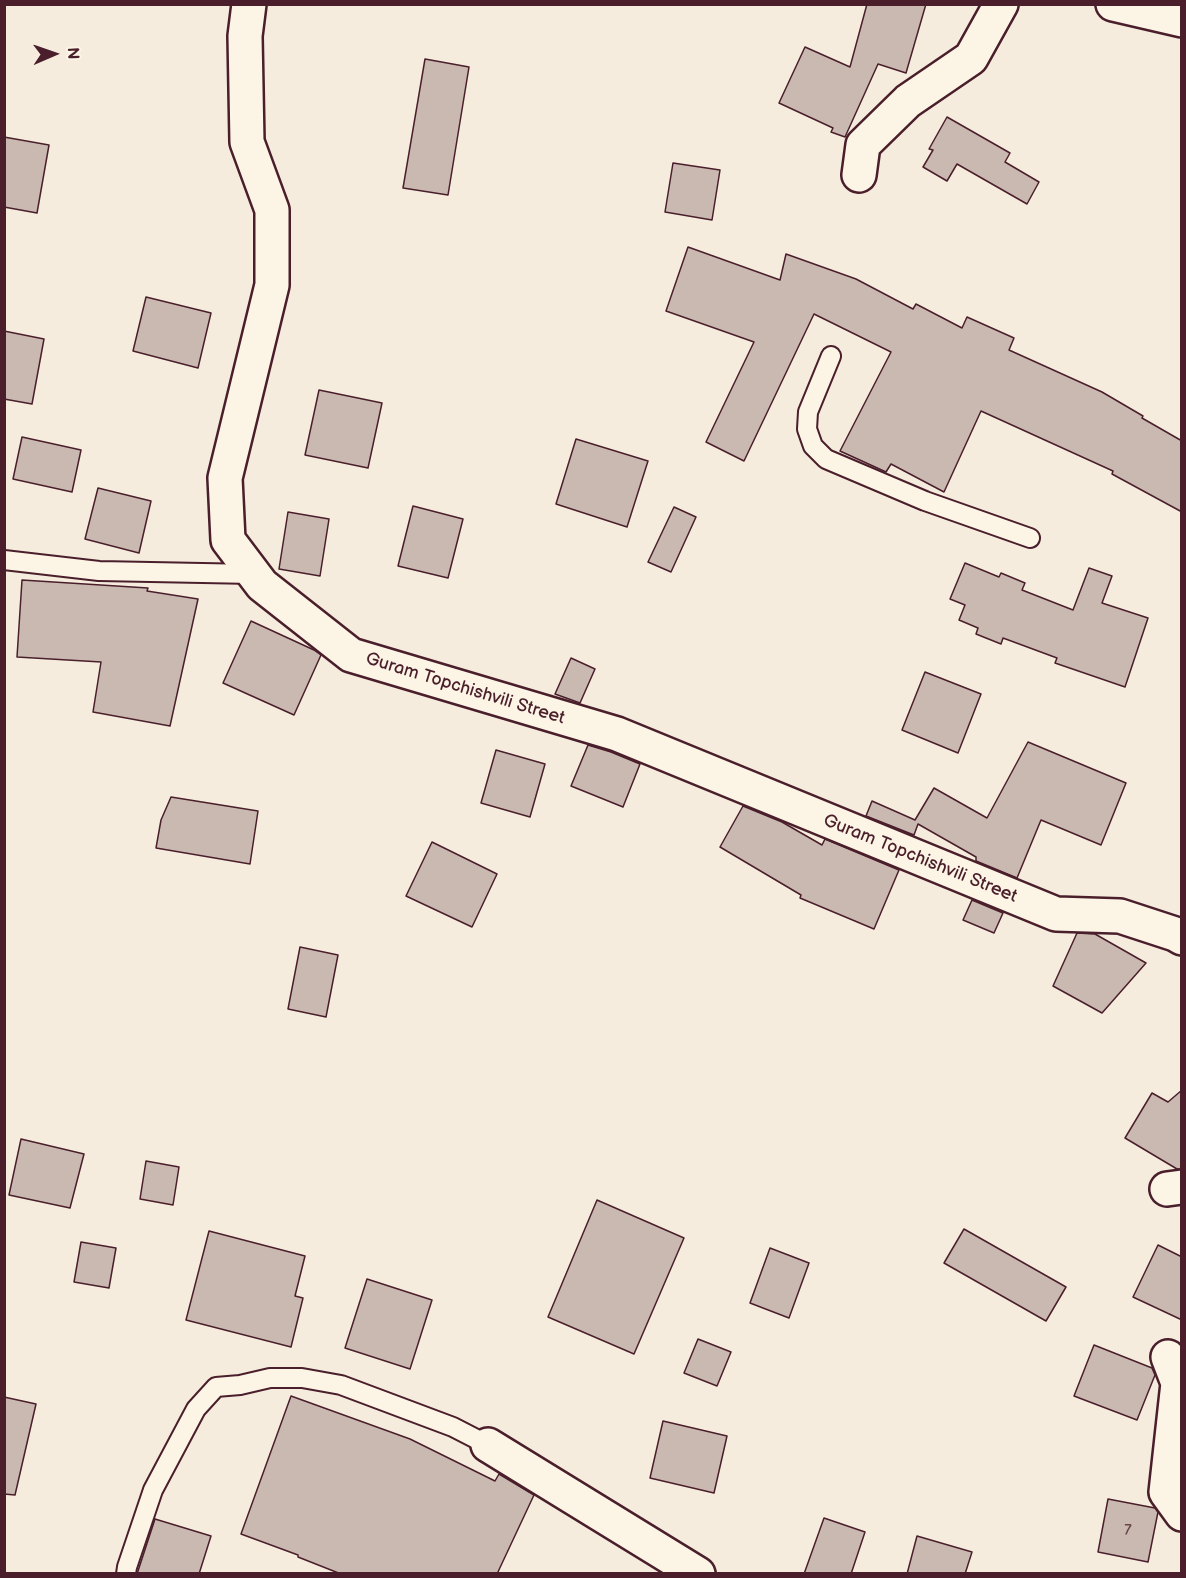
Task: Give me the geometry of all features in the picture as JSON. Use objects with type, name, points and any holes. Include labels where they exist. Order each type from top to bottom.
[{"type":"street","name":"Guram Topchishvili Street","points":[[249,4],[245,36],[247,142],[273,210],[272,285],[225,478],[228,540],[262,585],[351,655],[617,734],[1056,914],[1120,916],[1182,938]]},
{"type":"street","points":[[859,175],[863,145],[909,101],[971,58],[1001,4]]},
{"type":"street","points":[[1113,4],[1182,20]]},
{"type":"street","points":[[1168,1356],[1178,1383],[1166,1492],[1182,1514]]},
{"type":"street","points":[[488,1445],[698,1574]]},
{"type":"lane","points":[[831,356],[808,412],[807,429],[813,446],[826,459],[924,501],[1030,538]]},
{"type":"lane","points":[[4,560],[99,571],[254,574]]},
{"type":"lane","points":[[126,1574],[153,1490],[196,1409],[216,1387],[240,1385],[270,1378],[302,1378],[341,1385],[453,1427],[488,1445]]},
{"type":"building","points":[[867,4],[926,4],[906,73],[878,64],[845,137],[831,132],[833,128],[779,103],[805,47],[850,67]]},
{"type":"building","points":[[425,59],[469,67],[448,195],[403,188]]},
{"type":"building","points":[[947,117],[1010,153],[1005,162],[1039,182],[1027,204],[957,164],[947,181],[923,167],[933,150],[929,149]]},
{"type":"building","points":[[4,137],[49,145],[37,213],[4,207]]},
{"type":"building","points":[[673,163],[720,170],[712,220],[665,212]]},
{"type":"building","points":[[688,247],[780,280],[786,254],[856,279],[913,309],[916,304],[962,328],[967,317],[1014,338],[1009,350],[1102,392],[1182,441],[1182,512],[1112,474],[1113,471],[981,411],[944,492],[891,464],[886,472],[840,451],[891,352],[814,314],[744,461],[706,442],[754,342],[666,311]]},
{"type":"building","points":[[146,297],[211,313],[198,368],[133,351]]},
{"type":"building","points":[[4,331],[44,339],[32,404],[4,399]]},
{"type":"building","points":[[319,390],[382,403],[368,468],[305,455]]},
{"type":"building","points":[[22,437],[81,450],[72,492],[13,479]]},
{"type":"building","points":[[576,439],[648,461],[627,527],[556,504]]},
{"type":"building","points":[[98,488],[151,501],[139,553],[85,539]]},
{"type":"building","points":[[413,506],[463,519],[448,578],[398,566]]},
{"type":"building","points":[[674,507],[696,517],[671,572],[648,562]]},
{"type":"building","points":[[288,512],[329,519],[320,576],[279,569]]},
{"type":"building","points":[[965,563],[999,577],[1001,573],[1025,583],[1022,590],[1073,610],[1089,568],[1112,576],[1102,603],[1148,618],[1125,687],[1055,663],[1057,658],[1003,638],[1001,644],[976,634],[978,628],[959,620],[965,605],[950,599]]},
{"type":"building","points":[[22,580],[148,588],[147,591],[198,599],[170,726],[93,712],[101,662],[17,657]]},
{"type":"building","points":[[251,621],[321,655],[294,715],[223,683]]},
{"type":"building","points":[[571,658],[595,669],[580,703],[555,694]]},
{"type":"building","points":[[925,672],[981,694],[958,753],[902,730]]},
{"type":"building","points":[[1028,742],[1126,783],[1101,845],[1041,820],[1017,878],[976,861],[976,857],[918,824],[914,835],[866,816],[872,801],[915,820],[934,788],[987,818]]},
{"type":"building","points":[[588,745],[640,764],[623,807],[571,786]]},
{"type":"building","points":[[496,750],[545,764],[530,817],[481,803]]},
{"type":"building","points":[[171,797],[258,811],[250,864],[156,848],[161,820]]},
{"type":"building","points":[[743,806],[782,822],[822,845],[825,839],[899,870],[874,929],[800,898],[801,895],[720,847]]},
{"type":"building","points":[[432,842],[497,874],[472,927],[406,896]]},
{"type":"building","points":[[972,900],[1003,913],[994,933],[963,920]]},
{"type":"building","points":[[1077,933],[1095,934],[1146,963],[1102,1013],[1053,986]]},
{"type":"building","points":[[300,947],[338,955],[326,1017],[288,1009]]},
{"type":"building","points":[[1182,1090],[1182,1169],[1177,1169],[1125,1138],[1152,1093],[1168,1102]]},
{"type":"building","points":[[21,1139],[84,1154],[70,1208],[9,1195]]},
{"type":"building","points":[[146,1161],[179,1167],[173,1205],[140,1199]]},
{"type":"building","points":[[597,1200],[684,1238],[634,1354],[548,1317]]},
{"type":"building","points":[[964,1229],[1066,1287],[1046,1321],[944,1263]]},
{"type":"building","points":[[209,1231],[305,1256],[295,1296],[303,1298],[291,1347],[186,1320]]},
{"type":"building","points":[[81,1242],[116,1248],[109,1288],[74,1282]]},
{"type":"building","points":[[1158,1245],[1182,1257],[1182,1320],[1133,1297]]},
{"type":"building","points":[[770,1248],[809,1263],[789,1318],[750,1303]]},
{"type":"building","points":[[367,1279],[432,1300],[410,1369],[345,1348]]},
{"type":"building","points":[[698,1339],[731,1352],[717,1386],[684,1373]]},
{"type":"building","points":[[1094,1345],[1152,1368],[1155,1375],[1137,1420],[1074,1396]]},
{"type":"building","points":[[291,1396],[410,1439],[495,1481],[499,1474],[534,1495],[497,1574],[341,1574],[241,1534]]},
{"type":"building","points":[[4,1397],[36,1404],[15,1495],[4,1494]]},
{"type":"building","points":[[663,1421],[727,1436],[714,1493],[650,1478]]},
{"type":"building","points":[[1108,1499],[1155,1508],[1158,1512],[1148,1562],[1098,1552]]},
{"type":"building","points":[[824,1518],[865,1532],[851,1574],[804,1574]]},
{"type":"building","points":[[155,1519],[211,1536],[199,1574],[137,1574]]},
{"type":"building","points":[[917,1536],[972,1552],[965,1574],[907,1574]]}]
